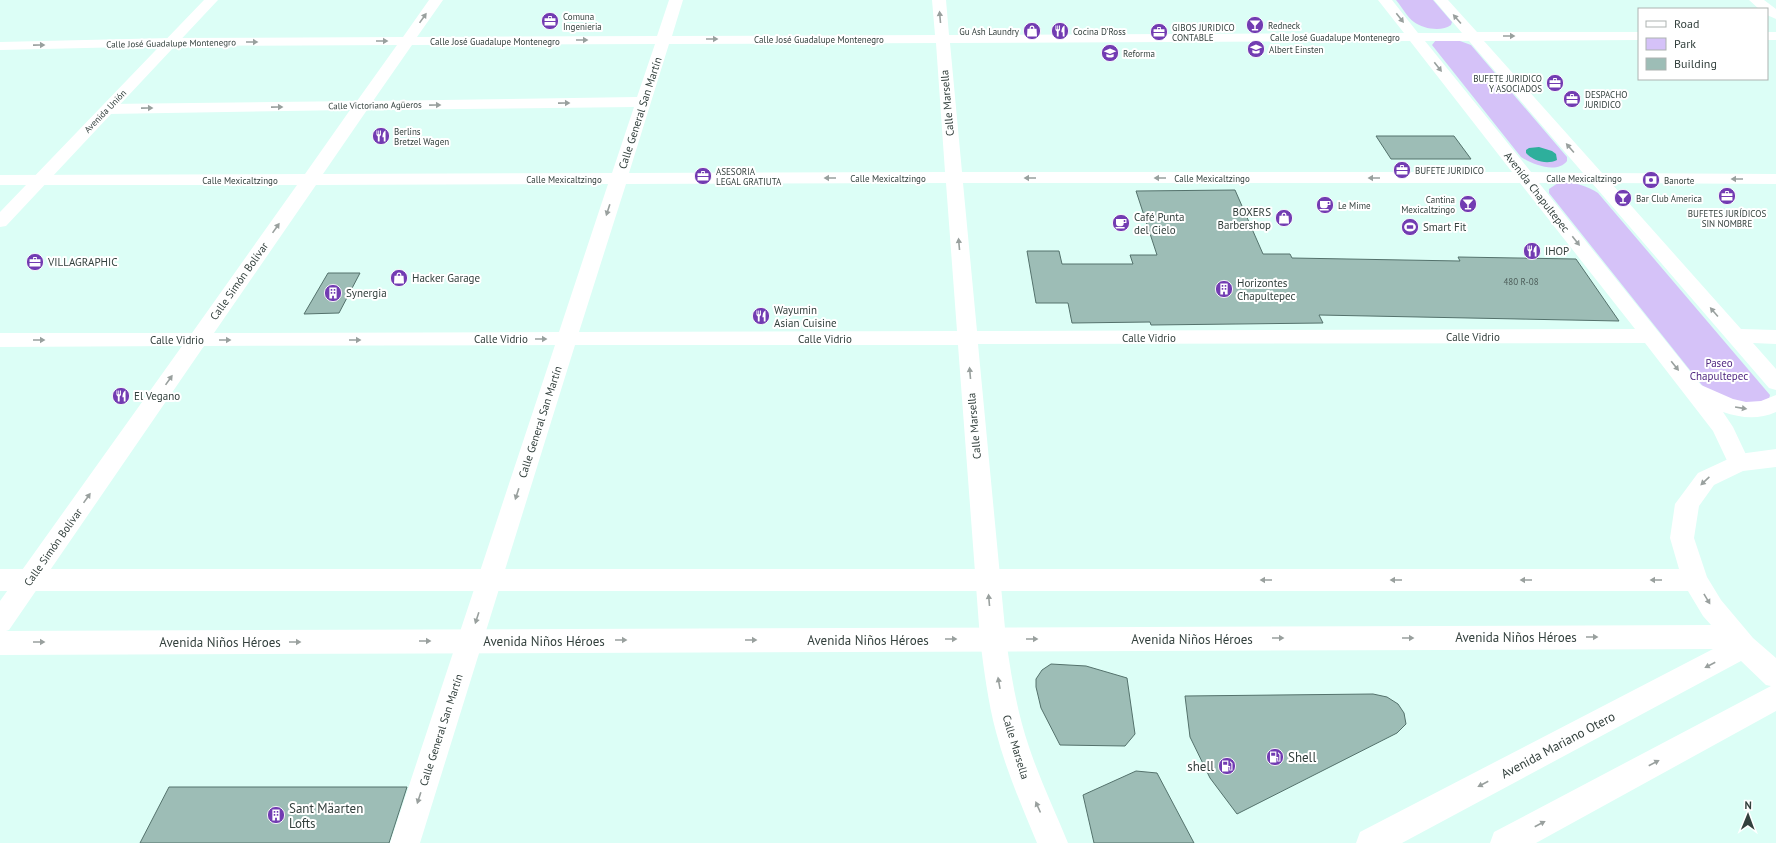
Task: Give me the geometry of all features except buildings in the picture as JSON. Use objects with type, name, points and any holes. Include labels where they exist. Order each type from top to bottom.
[{"type":"street","name":"Avenida Unión","points":[[0,222],[211,0]]},
{"type":"street","name":"Calle Simón Bolívar","points":[[0,622],[436,0]]},
{"type":"street","name":"Calle General San Martín","points":[[405,843],[676,0]]},
{"type":"street","name":"Calle Marsella","points":[[939,0],[987,580],[999,684],[1010,732],[1027,783],[1053,843]]},
{"type":"street","name":"Avenida Chapultepec","points":[[1385,0],[1722,427],[1739,464]]},
{"type":"street","points":[[1441,0],[1776,383]]},
{"type":"street","points":[[1756,0],[1767,8]]},
{"type":"street","name":"Calle José Guadalupe Montenegro","points":[[0,46],[172,42],[1638,36]]},
{"type":"street","name":"Calle Victoriano Agüeros","points":[[108,109],[643,102]]},
{"type":"street","name":"Calle Mexicaltzingo","points":[[0,180],[1526,177],[1776,179]]},
{"type":"street","name":"Calle Vidrio","points":[[0,340],[1650,336]]},
{"type":"street","points":[[1735,336],[1776,337]]},
{"type":"street","points":[[1692,388],[1723,404],[1740,409],[1762,409],[1768,408],[1776,403]]},
{"type":"street","points":[[1776,458],[1739,464],[1706,479],[1687,504],[1682,538],[1695,580],[1712,608],[1740,641],[1776,676]]},
{"type":"street","points":[[0,580],[1695,580]]},
{"type":"street","name":"Avenida Niños Héroes","points":[[0,643],[993,639],[1740,641]]},
{"type":"street","name":"Avenida Mariano Otero","points":[[1371,843],[1740,641]]},
{"type":"street","points":[[1505,843],[1776,697]]},
{"type":"green space","points":[[1396,0],[1433,0],[1452,22],[1451,25],[1438,29],[1422,26],[1414,22],[1409,17]]},
{"type":"green space","points":[[1436,40],[1460,41],[1471,45],[1567,157],[1567,161],[1563,165],[1551,168],[1532,163],[1521,157],[1432,45]]},
{"type":"green space","name":"Paseo Chapultepec","points":[[1558,183],[1579,185],[1598,193],[1770,395],[1769,399],[1757,406],[1709,394],[1549,193],[1549,189]]},
{"type":"shaded area","points":[[1539,147],[1552,151],[1556,154],[1557,160],[1549,162],[1540,161],[1532,158],[1526,153],[1526,150],[1529,148]]},
{"type":"place","name":"Comuna Ingenieria","points":[[550,21]]},
{"type":"place","name":"Redneck","points":[[1255,25]]},
{"type":"place","name":"Gu Ash Laundry","points":[[1032,31]]},
{"type":"place","name":"Cocina D'Ross","points":[[1060,31]]},
{"type":"place","name":"GIBOS JURIDICO CONTABLE","points":[[1159,32]]},
{"type":"place","name":"Albert Einsten","points":[[1256,49]]},
{"type":"place","name":"Reforma","points":[[1110,53]]},
{"type":"place","name":"BUFETE JURIDICO Y ASOCIADOS","points":[[1555,83]]},
{"type":"place","name":"DESPACHO JURIDICO","points":[[1572,99]]},
{"type":"place","name":"Berlins Bretzel Wagen","points":[[381,136]]},
{"type":"place","name":"BUFETE JURIDICO","points":[[1402,170]]},
{"type":"place","name":"ASESORIA LEGAL GRATIUTA","points":[[703,176]]},
{"type":"place","name":"Banorte","points":[[1651,180]]},
{"type":"place","name":"BUFETES JURÍDICOS SIN NOMBRE","points":[[1727,196]]},
{"type":"place","name":"Bar Club America","points":[[1623,198]]},
{"type":"place","name":"Cantina Mexicaltzingo","points":[[1468,204]]},
{"type":"place","name":"Le Mime","points":[[1325,205]]},
{"type":"place","name":"BOXERS Barbershop","points":[[1284,218]]},
{"type":"place","name":"Café Punta del Cielo","points":[[1121,223]]},
{"type":"place","name":"Smart Fit","points":[[1410,227]]},
{"type":"place","name":"IHOP","points":[[1532,251]]},
{"type":"place","name":"VILLAGRAPHIC","points":[[35,262]]},
{"type":"place","name":"Hacker Garage","points":[[399,278]]},
{"type":"place","name":"Horizontes Chapultepec","points":[[1224,289]]},
{"type":"place","name":"Synergia","points":[[333,293]]},
{"type":"place","name":"Wayumin Asian Cuisine","points":[[761,316]]},
{"type":"place","name":"El Vegano","points":[[121,396]]},
{"type":"place","name":"Shell","points":[[1275,757]]},
{"type":"place","name":"shell","points":[[1227,766]]},
{"type":"place","name":"Sant Mäarten Lofts","points":[[276,815]]}]
